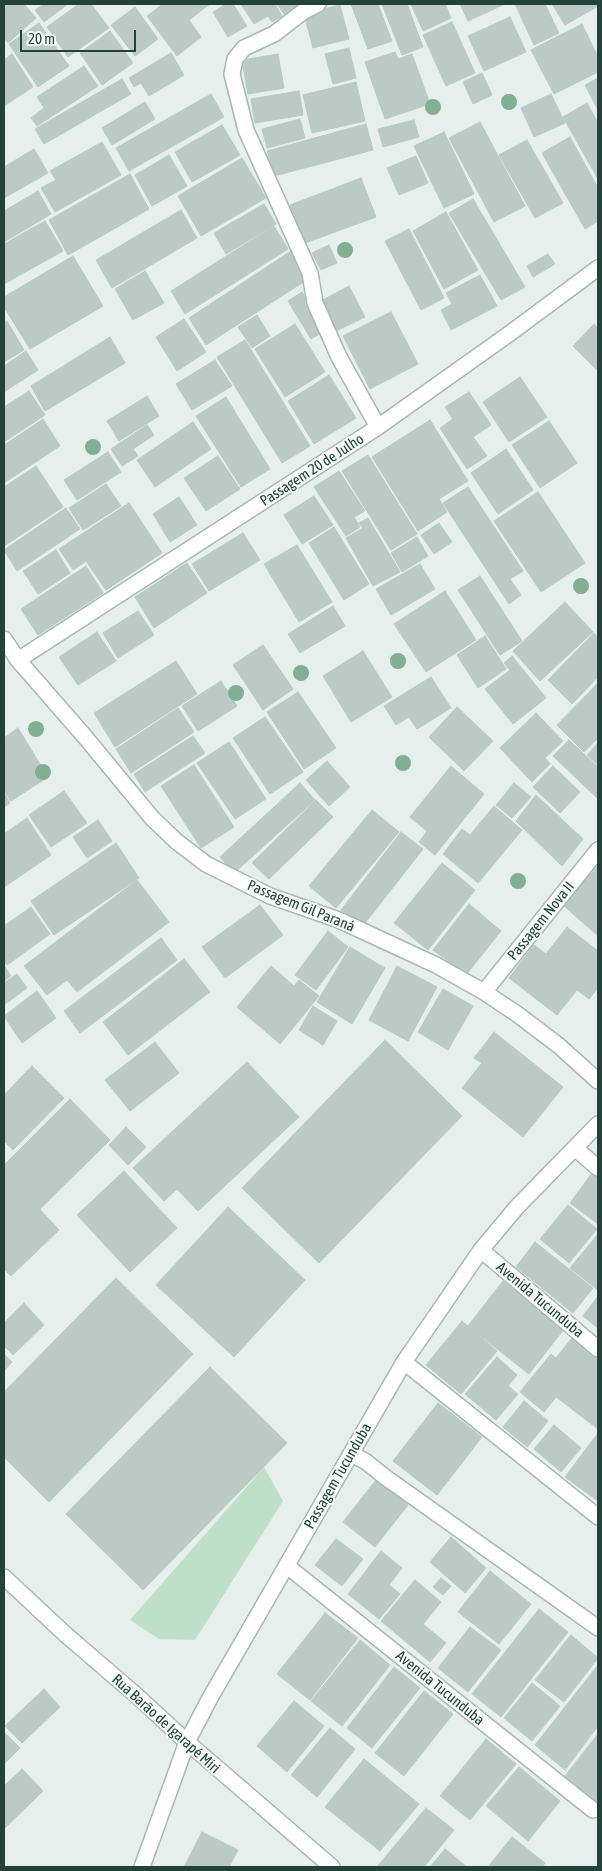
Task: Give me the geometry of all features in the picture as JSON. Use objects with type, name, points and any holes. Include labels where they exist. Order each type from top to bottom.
[{"type":"street","points":[[318,4],[304,11],[274,34],[244,48],[235,60],[232,74],[246,130],[310,273],[315,303],[339,357],[378,427]]},
{"type":"street","name":"Passagem 20 de Julho","points":[[18,660],[378,427],[598,268]]},
{"type":"street","name":"Passagem Gil Paraná","points":[[4,639],[18,660],[152,818],[176,841],[206,864],[270,896],[339,920],[436,965],[484,992],[517,1014],[558,1045],[598,1081]]},
{"type":"street","name":"Passagem Nova II","points":[[484,992],[598,850]]},
{"type":"street","name":"Passagem Tucunduba","points":[[142,1867],[187,1742],[210,1698],[404,1362],[481,1250],[516,1208],[576,1150],[598,1124]]},
{"type":"street","points":[[576,1150],[598,1168]]},
{"type":"street","name":"Avenida Tucunduba","points":[[481,1250],[598,1349]]},
{"type":"street","points":[[404,1362],[598,1517]]},
{"type":"street","points":[[351,1454],[365,1461],[598,1628]]},
{"type":"street","name":"Avenida Tucunduba","points":[[287,1566],[593,1810]]},
{"type":"street","name":"Rua Barão de Igarapé Miri","points":[[4,1577],[199,1754],[332,1867]]},
{"type":"green space","points":[[264,1467],[283,1501],[195,1640],[159,1639],[130,1620]]},
{"type":"building","points":[[4,4],[24,4],[36,18],[8,43],[4,38]]},
{"type":"building","points":[[44,4],[68,4],[44,22],[35,10]]},
{"type":"building","points":[[79,4],[91,4],[109,28],[68,57],[47,27]]},
{"type":"building","points":[[163,4],[210,4],[189,20],[201,37],[177,56],[147,16]]},
{"type":"building","points":[[226,4],[233,4],[247,26],[228,37],[213,12]]},
{"type":"building","points":[[241,4],[275,4],[282,16],[272,22],[268,16],[254,24]]},
{"type":"building","points":[[277,4],[307,4],[287,18]]},
{"type":"building","points":[[351,4],[378,4],[392,41],[368,49]]},
{"type":"building","points":[[382,4],[407,4],[423,47],[402,55]]},
{"type":"building","points":[[411,4],[445,4],[451,18],[423,31]]},
{"type":"building","points":[[460,4],[505,4],[468,21]]},
{"type":"building","points":[[515,4],[545,4],[559,33],[534,45]]},
{"type":"building","points":[[552,4],[598,4],[598,6],[565,25]]},
{"type":"building","points":[[340,5],[349,39],[313,48],[304,14]]},
{"type":"building","points":[[135,7],[158,39],[135,56],[111,25]]},
{"type":"building","points":[[510,17],[526,52],[484,71],[468,36]]},
{"type":"building","points":[[452,22],[475,73],[446,86],[423,35]]},
{"type":"building","points":[[39,23],[69,66],[38,87],[9,44]]},
{"type":"building","points":[[582,24],[598,57],[598,72],[554,94],[531,50]]},
{"type":"building","points":[[110,31],[133,63],[102,85],[80,53]]},
{"type":"building","points":[[349,48],[356,78],[333,84],[325,54]]},
{"type":"building","points":[[395,52],[398,59],[412,54],[430,104],[385,119],[365,62]]},
{"type":"building","points":[[171,53],[184,75],[149,96],[141,83],[134,87],[129,78]]},
{"type":"building","points":[[12,54],[33,87],[4,106],[4,60]]},
{"type":"building","points":[[278,54],[284,88],[248,94],[242,60]]},
{"type":"building","points":[[84,66],[98,86],[37,126],[31,118],[44,108],[37,97]]},
{"type":"building","points":[[482,73],[492,95],[473,104],[463,82]]},
{"type":"building","points":[[598,78],[598,110],[585,85]]},
{"type":"building","points":[[122,79],[131,94],[44,144],[35,129]]},
{"type":"building","points":[[356,82],[365,121],[312,133],[303,95]]},
{"type":"building","points":[[299,91],[303,115],[255,123],[251,99]]},
{"type":"building","points":[[211,94],[224,117],[129,171],[116,148]]},
{"type":"building","points":[[551,94],[565,123],[534,137],[521,108]]},
{"type":"building","points":[[145,102],[155,119],[112,145],[102,128]]},
{"type":"building","points":[[587,103],[598,123],[598,179],[563,117]]},
{"type":"building","points":[[300,119],[305,138],[267,148],[262,129]]},
{"type":"building","points":[[414,120],[419,137],[383,147],[378,129]]},
{"type":"building","points":[[480,122],[525,206],[494,222],[449,138]]},
{"type":"building","points":[[366,124],[373,150],[274,176],[267,151]]},
{"type":"building","points":[[222,125],[240,155],[192,182],[175,152]]},
{"type":"building","points":[[444,132],[474,194],[444,208],[414,146]]},
{"type":"building","points":[[570,137],[598,188],[598,221],[585,229],[542,153]]},
{"type":"building","points":[[527,140],[563,203],[535,218],[499,155]]},
{"type":"building","points":[[102,142],[121,175],[55,212],[41,188],[56,180],[50,171]]},
{"type":"building","points":[[34,149],[48,173],[4,198],[4,167]]},
{"type":"building","points":[[169,155],[187,186],[152,206],[135,175]]},
{"type":"building","points":[[416,156],[428,183],[399,195],[387,168]]},
{"type":"building","points":[[242,158],[266,198],[201,236],[178,196]]},
{"type":"building","points":[[130,174],[149,209],[68,255],[49,220]]},
{"type":"building","points":[[361,178],[376,217],[305,243],[290,205]]},
{"type":"building","points":[[38,191],[51,214],[4,242],[4,211]]},
{"type":"building","points":[[473,199],[525,287],[501,300],[449,213]]},
{"type":"building","points":[[264,204],[276,224],[226,254],[214,233]]},
{"type":"building","points":[[181,210],[197,238],[112,288],[96,260]]},
{"type":"building","points":[[446,212],[478,270],[444,289],[413,231]]},
{"type":"building","points":[[45,221],[63,251],[4,284],[4,244]]},
{"type":"building","points":[[274,226],[288,249],[185,314],[171,291]]},
{"type":"building","points":[[409,229],[444,298],[421,310],[385,241]]},
{"type":"building","points":[[329,245],[337,263],[321,270],[312,253]]},
{"type":"building","points":[[291,251],[308,279],[206,345],[189,318]]},
{"type":"building","points":[[548,254],[555,264],[533,277],[527,266]]},
{"type":"building","points":[[73,256],[103,306],[30,349],[4,307],[4,297]]},
{"type":"building","points":[[145,271],[164,303],[133,320],[115,289]]},
{"type":"building","points":[[480,275],[497,306],[451,330],[441,310],[452,304],[446,293]]},
{"type":"building","points":[[349,286],[365,317],[334,332],[319,302]]},
{"type":"building","points":[[302,292],[326,330],[311,339],[288,301]]},
{"type":"building","points":[[391,312],[418,364],[370,389],[343,336]]},
{"type":"building","points":[[257,315],[270,336],[252,348],[238,327]]},
{"type":"building","points":[[184,319],[206,352],[177,371],[156,337]]},
{"type":"building","points":[[7,321],[24,350],[4,362],[4,323]]},
{"type":"building","points":[[295,324],[325,372],[285,397],[255,349]]},
{"type":"building","points":[[594,324],[598,329],[598,371],[573,346]]},
{"type":"building","points":[[110,337],[125,363],[45,411],[31,386]]},
{"type":"building","points":[[245,340],[310,446],[282,463],[217,357]]},
{"type":"building","points":[[26,351],[38,370],[4,392],[4,366]]},
{"type":"building","points":[[215,360],[232,386],[192,410],[176,384]]},
{"type":"building","points":[[329,375],[356,418],[314,444],[288,401]]},
{"type":"building","points":[[520,377],[547,417],[509,442],[483,402]]},
{"type":"building","points":[[29,391],[45,415],[4,442],[4,407]]},
{"type":"building","points":[[469,392],[491,425],[473,437],[487,456],[467,469],[440,428],[453,419],[445,407]]},
{"type":"building","points":[[147,396],[159,416],[119,441],[107,421]]},
{"type":"building","points":[[226,397],[270,469],[241,487],[196,416]]},
{"type":"building","points":[[43,419],[60,446],[4,483],[4,445]]},
{"type":"building","points":[[430,420],[468,481],[439,499],[447,512],[418,531],[372,457]]},
{"type":"building","points":[[549,421],[577,463],[540,488],[512,445]]},
{"type":"building","points":[[193,422],[211,449],[155,487],[137,460]]},
{"type":"building","points":[[147,425],[154,435],[133,449],[138,456],[122,466],[111,449]]},
{"type":"building","points":[[506,449],[533,490],[498,514],[471,473]]},
{"type":"building","points":[[108,452],[121,472],[77,500],[64,480]]},
{"type":"building","points":[[368,455],[417,534],[391,550],[342,471]]},
{"type":"building","points":[[218,456],[240,489],[206,511],[184,478]]},
{"type":"building","points":[[36,466],[63,507],[4,546],[4,487]]},
{"type":"building","points":[[339,471],[365,511],[354,517],[360,527],[346,536],[314,487]]},
{"type":"building","points":[[106,484],[121,506],[83,530],[69,508]]},
{"type":"building","points":[[468,487],[523,571],[510,579],[521,595],[509,604],[443,503]]},
{"type":"building","points":[[538,492],[585,563],[541,592],[494,521]]},
{"type":"building","points":[[314,496],[333,525],[302,544],[284,515]]},
{"type":"building","points":[[179,497],[197,525],[170,542],[153,514]]},
{"type":"building","points":[[129,503],[162,553],[106,590],[86,561],[73,570],[59,549]]},
{"type":"building","points":[[66,508],[80,529],[17,571],[4,550]]},
{"type":"building","points":[[368,518],[400,572],[373,586],[346,538],[363,528],[359,523]]},
{"type":"building","points":[[439,523],[452,542],[434,554],[421,535]]},
{"type":"building","points":[[334,527],[369,584],[344,600],[309,543]]},
{"type":"building","points":[[243,533],[260,560],[209,591],[192,564]]},
{"type":"building","points":[[417,537],[428,556],[402,572],[391,553]]},
{"type":"building","points":[[297,545],[332,602],[299,622],[264,564]]},
{"type":"building","points":[[56,550],[70,573],[38,594],[23,571]]},
{"type":"building","points":[[187,563],[207,593],[154,628],[135,597]]},
{"type":"building","points":[[420,564],[435,589],[391,615],[376,589]]},
{"type":"building","points":[[86,566],[103,593],[38,635],[21,609]]},
{"type":"building","points":[[480,576],[522,641],[500,655],[458,590]]},
{"type":"building","points":[[445,591],[476,640],[426,672],[394,624]]},
{"type":"building","points":[[565,602],[593,632],[540,681],[513,651]]},
{"type":"building","points":[[333,606],[345,626],[300,653],[288,634]]},
{"type":"building","points":[[138,611],[154,635],[118,658],[103,633]]},
{"type":"building","points":[[97,632],[116,661],[78,685],[59,657]]},
{"type":"building","points":[[594,633],[598,638],[598,677],[572,704],[548,680]]},
{"type":"building","points":[[485,636],[506,669],[478,688],[457,655]]},
{"type":"building","points":[[263,645],[293,689],[263,710],[233,665]]},
{"type":"building","points":[[363,651],[392,697],[351,722],[323,676]]},
{"type":"building","points":[[512,656],[546,698],[513,724],[485,689],[510,670],[504,663]]},
{"type":"building","points":[[176,661],[197,694],[115,747],[94,713]]},
{"type":"building","points":[[431,677],[451,708],[417,729],[409,717],[396,725],[384,706]]},
{"type":"building","points":[[221,681],[237,706],[198,731],[182,706]]},
{"type":"building","points":[[598,683],[598,738],[584,752],[557,725]]},
{"type":"building","points":[[298,692],[336,748],[304,769],[267,712]]},
{"type":"building","points":[[457,707],[493,741],[464,771],[429,737]]},
{"type":"building","points":[[178,708],[194,732],[131,773],[116,749]]},
{"type":"building","points":[[536,713],[563,741],[545,758],[550,764],[532,782],[500,748]]},
{"type":"building","points":[[265,717],[303,772],[270,794],[233,738]]},
{"type":"building","points":[[18,728],[48,777],[11,801],[4,790],[4,738]]},
{"type":"building","points":[[193,736],[205,753],[145,792],[134,774]]},
{"type":"building","points":[[569,740],[598,767],[598,799],[553,756]]},
{"type":"building","points":[[229,742],[266,799],[235,819],[197,763]]},
{"type":"building","points":[[598,743],[598,765],[587,755]]},
{"type":"building","points":[[327,761],[350,787],[329,806],[306,780]]},
{"type":"building","points":[[194,765],[234,827],[201,848],[161,786]]},
{"type":"building","points":[[451,766],[484,794],[435,855],[419,842],[427,831],[410,817]]},
{"type":"building","points":[[553,766],[580,792],[560,813],[533,787]]},
{"type":"building","points":[[300,783],[315,800],[234,873],[220,857]]},
{"type":"building","points":[[514,783],[531,797],[512,818],[496,805]]},
{"type":"building","points":[[64,791],[87,823],[51,847],[29,815]]},
{"type":"building","points":[[4,792],[10,803],[4,807]]},
{"type":"building","points":[[536,795],[583,839],[562,866],[516,821]]},
{"type":"building","points":[[316,800],[333,817],[269,879],[252,863]]},
{"type":"building","points":[[494,806],[522,830],[478,883],[443,854],[462,829],[470,835]]},
{"type":"building","points":[[372,810],[399,832],[336,908],[309,886]]},
{"type":"building","points":[[27,818],[51,855],[4,887],[4,834]]},
{"type":"building","points":[[98,820],[112,841],[87,858],[73,837]]},
{"type":"building","points":[[401,832],[423,849],[362,927],[341,910]]},
{"type":"building","points":[[116,843],[139,878],[54,935],[31,901]]},
{"type":"building","points":[[442,863],[475,890],[428,950],[394,923]]},
{"type":"building","points":[[598,866],[598,936],[563,905]]},
{"type":"building","points":[[137,880],[169,922],[77,992],[67,980],[47,995],[24,966]]},
{"type":"building","points":[[469,904],[501,931],[466,975],[433,950]]},
{"type":"building","points":[[260,905],[283,935],[225,978],[202,947]]},
{"type":"building","points":[[31,907],[50,934],[7,965],[4,961],[4,926]]},
{"type":"building","points":[[567,927],[598,951],[598,988],[589,999],[577,990],[557,1015],[509,978],[534,945],[546,954]]},
{"type":"building","points":[[328,931],[348,947],[316,990],[295,975]]},
{"type":"building","points":[[161,938],[177,960],[80,1033],[64,1011]]},
{"type":"building","points":[[350,947],[385,968],[352,1024],[317,1002]]},
{"type":"building","points":[[184,959],[210,992],[128,1055],[103,1022]]},
{"type":"building","points":[[4,965],[11,976],[4,981]]},
{"type":"building","points":[[271,966],[294,986],[299,980],[319,996],[280,1044],[237,1007]]},
{"type":"building","points":[[397,966],[437,987],[408,1041],[369,1020]]},
{"type":"building","points":[[17,974],[27,988],[4,1005],[4,983]]},
{"type":"building","points":[[443,989],[473,1006],[448,1050],[418,1032]]},
{"type":"building","points":[[37,991],[56,1018],[22,1043],[4,1016]]},
{"type":"building","points":[[313,1006],[337,1021],[323,1045],[299,1030]]},
{"type":"building","points":[[494,1032],[563,1087],[523,1137],[462,1088],[482,1063],[474,1058]]},
{"type":"building","points":[[385,1040],[462,1116],[319,1263],[242,1188]]},
{"type":"building","points":[[155,1042],[179,1073],[130,1111],[105,1080]]},
{"type":"building","points":[[247,1062],[299,1117],[198,1211],[177,1189],[164,1201],[133,1168]]},
{"type":"building","points":[[32,1066],[64,1098],[13,1150],[4,1141],[4,1095]]},
{"type":"building","points":[[70,1099],[110,1140],[40,1209],[35,1204],[4,1235],[4,1165]]},
{"type":"building","points":[[126,1127],[146,1147],[128,1165],[109,1145]]},
{"type":"building","points":[[124,1171],[177,1228],[130,1272],[77,1215]]},
{"type":"building","points":[[592,1173],[598,1178],[598,1224],[570,1203]]},
{"type":"building","points":[[35,1204],[59,1230],[11,1276],[4,1269],[4,1235]]},
{"type":"building","points":[[568,1205],[597,1229],[569,1263],[540,1239]]},
{"type":"building","points":[[228,1207],[305,1280],[234,1357],[156,1285]]},
{"type":"building","points":[[598,1234],[598,1290],[570,1268]]},
{"type":"building","points":[[535,1242],[593,1288],[573,1313],[516,1267]]},
{"type":"building","points":[[116,1278],[193,1354],[49,1502],[4,1457],[4,1392]]},
{"type":"building","points":[[503,1281],[564,1329],[529,1374],[468,1326]]},
{"type":"building","points":[[598,1296],[598,1328],[583,1316]]},
{"type":"building","points":[[24,1303],[44,1325],[13,1355],[4,1346],[4,1323]]},
{"type":"building","points":[[462,1321],[497,1351],[461,1394],[426,1365]]},
{"type":"building","points":[[572,1338],[598,1359],[598,1429],[556,1397],[544,1412],[520,1392],[551,1354],[556,1358]]},
{"type":"building","points":[[4,1354],[12,1362],[4,1371]]},
{"type":"building","points":[[497,1357],[517,1375],[508,1386],[518,1394],[496,1420],[465,1394]]},
{"type":"building","points":[[210,1367],[287,1443],[143,1590],[66,1514]]},
{"type":"building","points":[[524,1401],[548,1421],[527,1447],[503,1427]]},
{"type":"building","points":[[438,1403],[482,1437],[437,1495],[393,1461]]},
{"type":"building","points":[[554,1425],[581,1448],[561,1472],[534,1449]]},
{"type":"building","points":[[598,1433],[598,1501],[565,1477]]},
{"type":"building","points":[[376,1480],[408,1505],[375,1547],[343,1522]]},
{"type":"building","points":[[451,1537],[486,1568],[465,1593],[430,1562]]},
{"type":"building","points":[[336,1539],[363,1559],[342,1586],[315,1565]]},
{"type":"building","points":[[381,1551],[402,1568],[389,1585],[400,1594],[379,1619],[348,1594]]},
{"type":"building","points":[[490,1571],[531,1604],[499,1644],[458,1612]]},
{"type":"building","points":[[441,1578],[451,1586],[443,1595],[433,1587]]},
{"type":"building","points":[[415,1580],[441,1602],[423,1624],[446,1643],[430,1662],[381,1621]]},
{"type":"building","points":[[539,1609],[568,1632],[501,1717],[472,1694]]},
{"type":"building","points":[[325,1613],[358,1638],[310,1700],[277,1674]]},
{"type":"building","points":[[470,1627],[501,1650],[468,1692],[438,1668]]},
{"type":"building","points":[[571,1635],[598,1658],[564,1702],[535,1680]]},
{"type":"building","points":[[360,1640],[390,1665],[342,1726],[311,1701]]},
{"type":"building","points":[[598,1665],[598,1726],[565,1770],[535,1745]]},
{"type":"building","points":[[394,1667],[420,1688],[372,1748],[347,1728]]},
{"type":"building","points":[[532,1683],[560,1706],[532,1741],[504,1718]]},
{"type":"building","points":[[44,1689],[60,1707],[22,1743],[5,1726]]},
{"type":"building","points":[[424,1691],[453,1714],[404,1776],[375,1753]]},
{"type":"building","points":[[294,1701],[324,1726],[287,1772],[257,1746]]},
{"type":"building","points":[[330,1728],[355,1749],[317,1797],[291,1775]]},
{"type":"building","points":[[4,1732],[20,1748],[4,1764]]},
{"type":"building","points":[[598,1734],[598,1798],[596,1801],[565,1776]]},
{"type":"building","points":[[486,1739],[516,1764],[470,1820],[440,1796]]},
{"type":"building","points":[[364,1759],[419,1804],[380,1851],[325,1807]]},
{"type":"building","points":[[519,1767],[560,1801],[528,1841],[486,1806]]},
{"type":"building","points":[[22,1769],[43,1791],[4,1829],[4,1786]]},
{"type":"building","points":[[426,1808],[454,1830],[424,1867],[377,1867]]},
{"type":"building","points":[[202,1832],[238,1850],[229,1867],[184,1867]]},
{"type":"building","points":[[512,1837],[545,1863],[542,1867],[488,1867]]},
{"type":"building","points":[[445,1849],[467,1867],[430,1867]]}]
